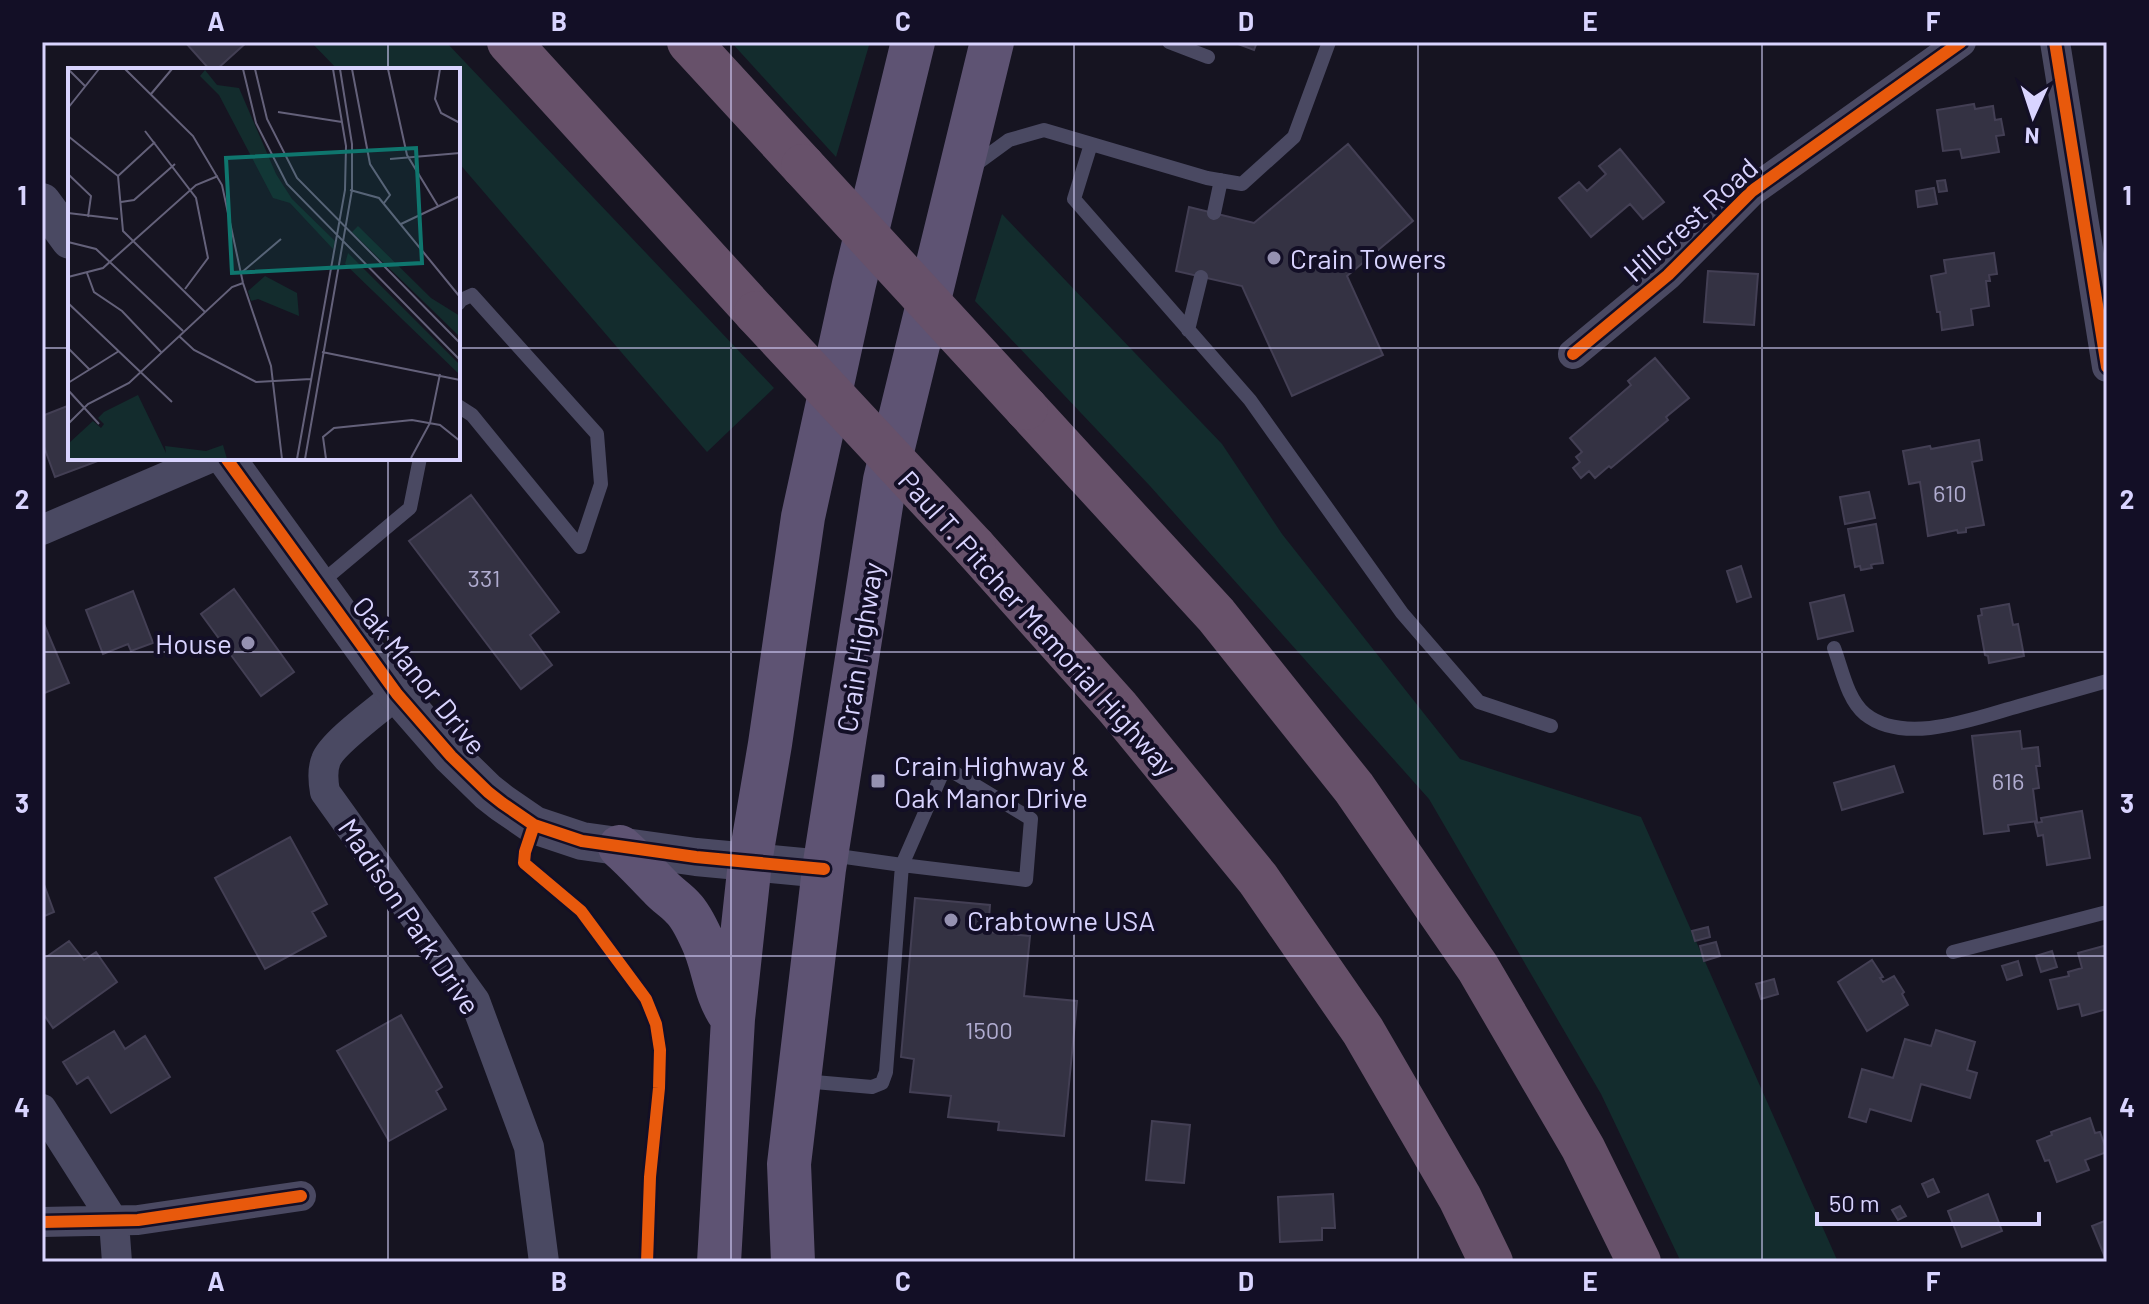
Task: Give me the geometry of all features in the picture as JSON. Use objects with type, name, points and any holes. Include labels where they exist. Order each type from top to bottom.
[{"type":"highway","name":"Paul T. Pitcher Memorial Highway","points":[[509,42],[974,547],[1118,708],[1258,879],[1363,1031],[1460,1198],[1491,1262]]},
{"type":"highway","points":[[689,42],[1216,615],[1354,788],[1478,968],[1583,1148],[1639,1262]]},
{"type":"main road","points":[[719,1262],[733,1019],[750,862],[803,517],[854,284],[913,42]]},
{"type":"main road","name":"Crain Highway","points":[[793,1262],[789,1164],[825,861],[885,480],[992,42]]},
{"type":"main road","points":[[620,847],[689,915],[706,949],[722,1003],[733,1019]]},
{"type":"street","name":"Hillcrest Road","points":[[1573,354],[1668,275],[1752,191],[1961,42]]},
{"type":"street","points":[[2055,42],[2107,367]]},
{"type":"street","points":[[42,530],[205,460]]},
{"type":"street","name":"Oak Manor Drive","points":[[227,460],[397,694],[451,756],[488,792],[534,825],[582,841],[620,847],[750,862],[825,861]]},
{"type":"street","name":"Madison Park Drive","points":[[397,694],[326,758],[323,778],[325,792],[475,1001],[529,1147],[544,1262]]},
{"type":"street","points":[[42,1109],[114,1222],[117,1262]]},
{"type":"street","points":[[42,1222],[138,1220],[301,1196]]},
{"type":"lane","points":[[1169,42],[1208,57]]},
{"type":"lane","points":[[959,176],[1009,140],[1044,130],[1242,184],[1294,137],[1329,42]]},
{"type":"lane","points":[[1091,144],[1074,199],[1250,400],[1402,613],[1479,702],[1551,726]]},
{"type":"lane","points":[[1214,213],[1221,180]]},
{"type":"lane","points":[[1188,330],[1201,277]]},
{"type":"lane","points":[[460,301],[472,295],[597,434],[601,484],[580,547],[472,415],[460,407]]},
{"type":"lane","points":[[318,585],[410,508],[420,460]]},
{"type":"lane","points":[[1834,648],[1852,698],[1865,714],[1890,726],[1917,729],[1951,725],[2107,681]]},
{"type":"lane","points":[[799,1081],[872,1087],[882,1083],[886,1072],[902,865],[945,767],[1031,819],[1026,880],[902,865],[825,861]]},
{"type":"lane","points":[[1953,952],[2107,912]]},
{"type":"green space","points":[[311,42],[446,42],[774,388],[707,452],[460,164],[460,68],[336,68]]},
{"type":"green space","points":[[731,42],[870,42],[836,157]]},
{"type":"green space","points":[[1002,214],[1222,444],[1282,534],[1460,759],[1641,817],[1838,1262],[1681,1262],[1601,1094],[1429,799],[1150,486],[975,301]]},
{"type":"building","points":[[185,42],[247,42],[218,68],[208,68]]},
{"type":"building","points":[[1233,42],[1257,42],[1254,50]]},
{"type":"building","points":[[1974,104],[1975,109],[1993,106],[1995,120],[2001,119],[2004,135],[1996,136],[1999,152],[1962,158],[1960,149],[1943,151],[1937,110]]},
{"type":"building","name":"Crain Towers","points":[[1348,144],[1413,221],[1347,276],[1383,355],[1292,396],[1242,286],[1176,271],[1189,207],[1254,223]]},
{"type":"building","points":[[1620,149],[1664,202],[1643,219],[1630,204],[1591,237],[1559,198],[1579,182],[1587,191],[1606,174],[1599,166]]},
{"type":"building","points":[[1945,180],[1947,191],[1939,192],[1937,181]]},
{"type":"building","points":[[1934,188],[1937,204],[1918,207],[1916,191]]},
{"type":"building","points":[[1994,253],[1997,274],[1989,275],[1990,281],[1986,281],[1989,306],[1971,309],[1973,325],[1942,330],[1931,276],[1946,273],[1944,260]]},
{"type":"building","points":[[1708,271],[1758,274],[1754,325],[1704,322]]},
{"type":"building","points":[[1655,358],[1689,398],[1611,468],[1609,466],[1595,478],[1589,471],[1581,478],[1573,468],[1580,462],[1576,457],[1582,452],[1570,438],[1631,385],[1628,381]]},
{"type":"building","points":[[68,406],[68,460],[98,461],[55,477],[42,441],[42,416]]},
{"type":"building","points":[[1979,440],[1982,460],[1972,462],[1984,525],[1966,528],[1966,532],[1958,533],[1957,530],[1928,536],[1920,482],[1909,484],[1903,451]]},
{"type":"building","points":[[1869,492],[1875,518],[1845,524],[1840,497]]},
{"type":"building","points":[[471,495],[559,612],[530,635],[552,665],[521,689],[409,541]]},
{"type":"building","points":[[1876,524],[1883,563],[1861,570],[1860,566],[1855,567],[1848,529]]},
{"type":"building","points":[[1741,566],[1751,597],[1737,602],[1727,571]]},
{"type":"building","name":"House","points":[[234,589],[294,672],[261,696],[201,614]]},
{"type":"building","points":[[133,591],[153,643],[131,651],[128,644],[103,654],[86,610]]},
{"type":"building","points":[[1844,595],[1853,631],[1818,639],[1810,603]]},
{"type":"building","points":[[2009,604],[2013,625],[2018,624],[2024,656],[1989,663],[1978,616],[1982,615],[1981,609]]},
{"type":"building","points":[[42,625],[69,683],[42,694]]},
{"type":"building","points":[[2020,731],[2022,749],[2038,747],[2040,766],[2036,766],[2039,788],[2033,789],[2037,821],[2008,825],[2009,831],[1984,834],[1972,736]]},
{"type":"building","points":[[1894,766],[1903,792],[1842,810],[1834,783]]},
{"type":"building","points":[[2082,811],[2090,858],[2047,865],[2043,835],[2038,836],[2035,823],[2042,822],[2041,818]]},
{"type":"building","points":[[290,837],[327,904],[312,912],[326,936],[265,969],[215,878]]},
{"type":"building","points":[[42,879],[54,912],[42,917]]},
{"type":"building","points":[[915,898],[990,905],[988,932],[1030,936],[1024,996],[1077,1001],[1064,1136],[998,1130],[999,1122],[948,1117],[951,1096],[910,1092],[914,1059],[901,1057]]},
{"type":"building","points":[[1708,927],[1710,937],[1695,941],[1692,931]]},
{"type":"building","points":[[69,941],[84,960],[96,952],[117,982],[53,1028],[42,1012],[42,960]]},
{"type":"building","points":[[1716,942],[1720,956],[1704,961],[1700,946]]},
{"type":"building","points":[[2107,945],[2107,1009],[2082,1016],[2079,1004],[2058,1009],[2050,980],[2069,976],[2068,972],[2082,968],[2078,953]]},
{"type":"building","points":[[2052,951],[2057,967],[2041,972],[2036,956]]},
{"type":"building","points":[[1872,960],[1883,982],[1894,976],[1908,1005],[1867,1031],[1838,982]]},
{"type":"building","points":[[2018,961],[2022,975],[2007,980],[2002,966]]},
{"type":"building","points":[[1774,979],[1778,994],[1761,999],[1756,984]]},
{"type":"building","points":[[401,1015],[442,1087],[436,1091],[446,1109],[389,1141],[337,1051]]},
{"type":"building","points":[[1936,1030],[1975,1042],[1967,1070],[1977,1073],[1970,1098],[1921,1084],[1911,1121],[1870,1109],[1866,1122],[1849,1117],[1862,1069],[1893,1078],[1905,1039],[1931,1046]]},
{"type":"building","points":[[114,1031],[125,1049],[145,1036],[170,1077],[111,1113],[88,1077],[77,1084],[63,1062]]},
{"type":"building","points":[[2090,1118],[2095,1133],[2100,1132],[2107,1152],[2085,1160],[2089,1170],[2057,1182],[2049,1160],[2045,1161],[2037,1141],[2052,1135],[2051,1132]]},
{"type":"building","points":[[1152,1121],[1190,1125],[1184,1183],[1146,1180]]},
{"type":"building","points":[[1933,1179],[1939,1192],[1928,1197],[1922,1184]]},
{"type":"building","points":[[1333,1194],[1335,1228],[1322,1228],[1322,1240],[1280,1242],[1278,1197]]},
{"type":"building","points":[[1988,1194],[2002,1231],[1962,1247],[1948,1211]]},
{"type":"building","points":[[1900,1206],[1906,1216],[1898,1220],[1892,1210]]},
{"type":"building","points":[[2107,1220],[2107,1262],[2092,1226]]},
{"type":"cycle path","points":[[1573,354],[1668,275],[1752,191],[1961,42]]},
{"type":"cycle path","points":[[2055,42],[2107,367]]},
{"type":"cycle path","points":[[227,460],[397,694],[451,756],[488,792],[534,825],[582,841],[696,857],[824,869]]},
{"type":"cycle path","points":[[534,825],[524,863],[581,911],[646,999],[656,1024],[660,1050],[659,1088],[650,1177],[647,1262]]},
{"type":"cycle path","points":[[42,1222],[138,1220],[301,1196]]},
{"type":"place","name":"Crain Towers","points":[[1274,258]]},
{"type":"place","name":"House","points":[[248,643]]},
{"type":"place","name":"Crain Highway & Oak Manor Drive","points":[[878,781]]},
{"type":"place","name":"Crabtowne USA","points":[[951,920]]}]
